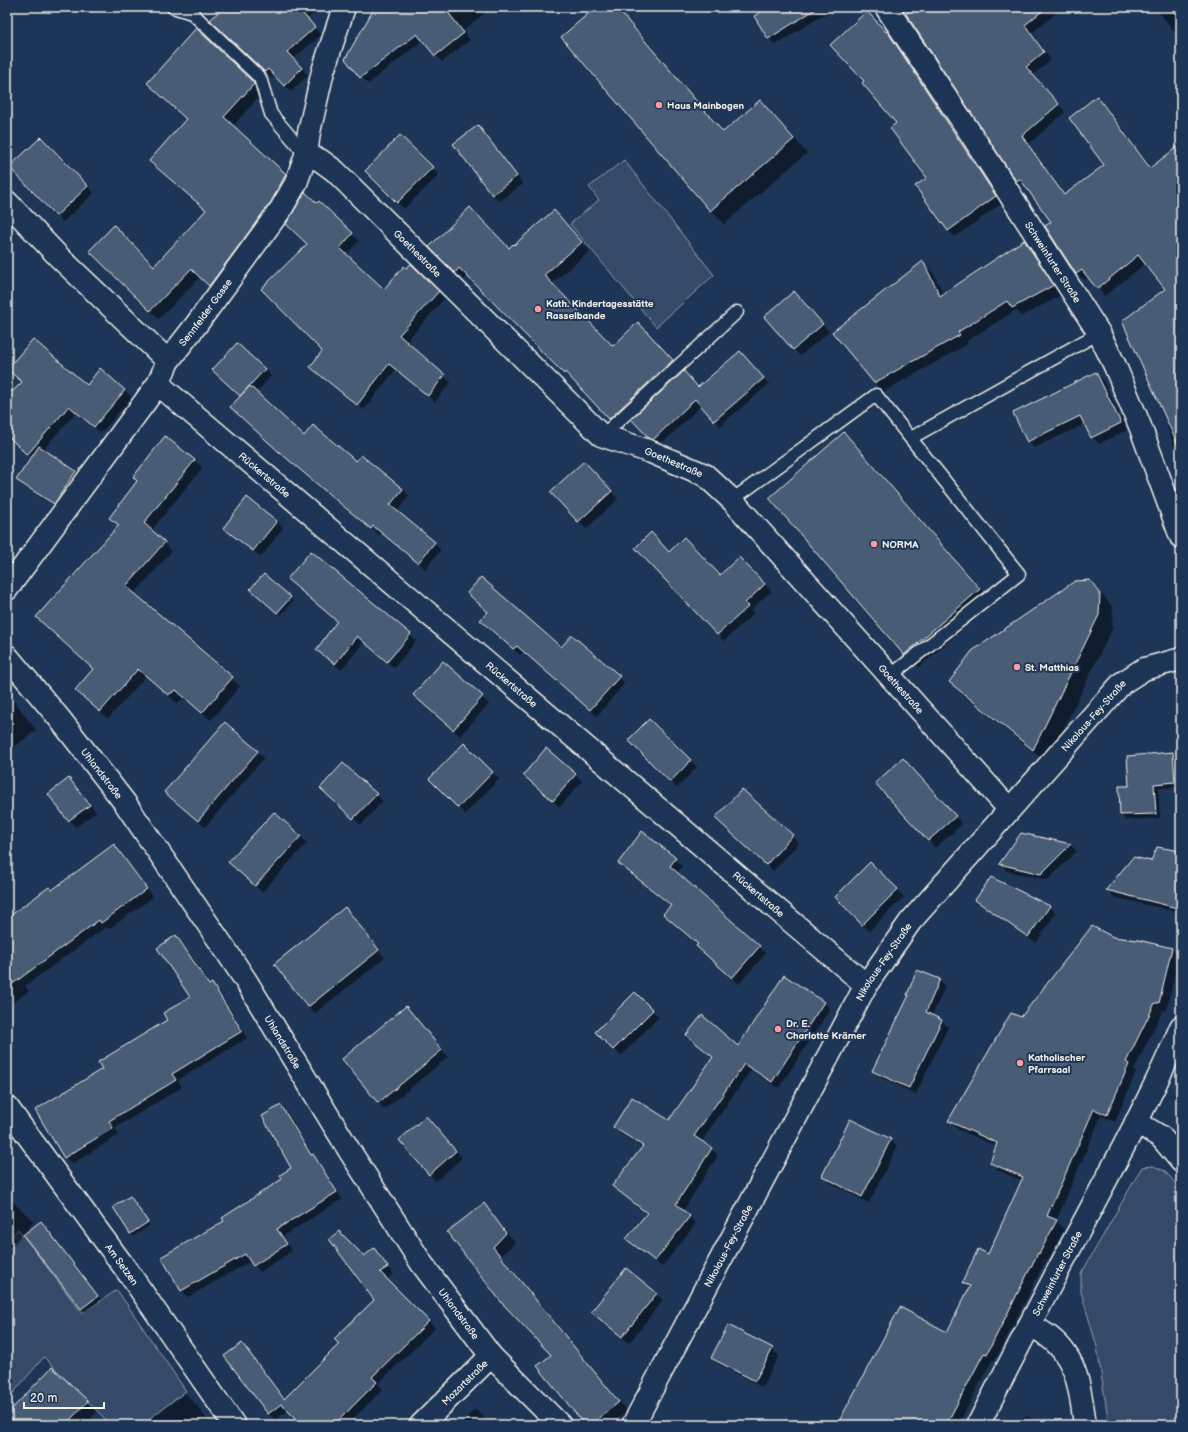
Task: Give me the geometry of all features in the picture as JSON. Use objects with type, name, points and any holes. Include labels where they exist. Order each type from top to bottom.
[{"type":"street","name":"Sennfelder Gasse","points":[[7,589],[158,384],[168,361],[281,209],[296,183],[306,154],[309,132],[324,71],[344,7]]},
{"type":"street","name":"Schweinfurter Straße","points":[[893,10],[925,64],[1099,333],[1115,366],[1140,426],[1181,537]]},
{"type":"street","name":"Goethestraße","points":[[306,154],[320,160],[335,171],[595,429],[603,435],[651,452],[705,475],[732,500],[1009,809]]},
{"type":"street","points":[[7,202],[58,256],[168,361]]},
{"type":"street","name":"Rückertstraße","points":[[158,384],[866,985]]},
{"type":"street","name":"Uhlandstraße","points":[[7,656],[59,718],[134,816],[246,981],[348,1150],[422,1264],[491,1356],[560,1425]]},
{"type":"street","name":"Nikolaus-Fey-Straße","points":[[633,1425],[866,985],[910,922],[1122,683],[1144,669],[1181,658]]},
{"type":"street","name":"Schweinfurter Straße","points":[[978,1425],[1136,1122],[1165,1065],[1181,1027]]},
{"type":"street","name":"Am Setzen","points":[[7,1107],[137,1285],[234,1425]]},
{"type":"street","points":[[1136,1122],[1161,1137],[1181,1161]]},
{"type":"street","points":[[1029,1326],[1045,1334],[1063,1349],[1071,1362],[1079,1387],[1085,1425]]},
{"type":"street","name":"Mozartstraße","points":[[421,1425],[491,1356]]},
{"type":"lane","points":[[173,7],[192,13],[260,78],[271,114],[306,154]]},
{"type":"lane","points":[[603,435],[737,312]]},
{"type":"lane","points":[[911,438],[1099,333]]},
{"type":"lane","points":[[732,500],[876,395],[1019,574],[890,676]]},
{"type":"shaded area","points":[[624,160],[714,275],[656,327],[570,224],[599,200],[589,187]]},
{"type":"shaded area","points":[[1153,1166],[1165,1171],[1181,1190],[1181,1425],[1109,1425],[1097,1347],[1081,1292],[1081,1274],[1142,1167]]},
{"type":"shaded area","points":[[18,1229],[82,1313],[117,1290],[186,1391],[150,1418],[155,1425],[111,1425],[44,1357],[7,1400],[7,1241]]},
{"type":"building","points":[[224,7],[297,7],[315,27],[287,52],[302,68],[284,86],[268,69],[265,72],[210,20]]},
{"type":"building","points":[[375,7],[444,7],[464,33],[435,56],[417,34],[360,78],[345,59]]},
{"type":"building","name":"Haus Mainbogen","points":[[596,7],[616,7],[723,132],[760,100],[794,139],[710,211],[561,37]]},
{"type":"building","points":[[769,7],[819,7],[768,39],[754,16]]},
{"type":"building","points":[[913,7],[1047,7],[1025,25],[1044,52],[1026,67],[1059,104],[1022,136],[1064,195],[1104,165],[1069,118],[1097,96],[1150,168],[1181,144],[1181,452],[1122,321],[1165,289],[1138,255],[1097,289],[1082,270],[1076,274],[1045,226],[1051,222],[1020,179],[1016,181],[906,14]]},
{"type":"building","points":[[867,11],[886,32],[887,31],[996,196],[948,231],[915,186],[927,178],[890,128],[896,123],[862,83],[864,81],[830,45]]},
{"type":"building","points":[[196,28],[254,84],[224,117],[286,174],[271,202],[209,286],[191,269],[150,311],[89,251],[114,225],[154,266],[206,210],[149,161],[186,119],[147,83]]},
{"type":"building","points":[[478,125],[517,176],[492,195],[453,144]]},
{"type":"building","points":[[400,135],[433,167],[397,203],[365,171]]},
{"type":"building","points":[[41,137],[88,186],[56,216],[9,167]]},
{"type":"building","points":[[305,192],[317,203],[319,201],[353,233],[340,248],[384,289],[404,266],[406,268],[411,264],[439,291],[399,335],[445,375],[428,396],[389,364],[357,405],[310,367],[322,351],[261,289],[307,244],[286,224]]},
{"type":"building","points":[[470,207],[509,248],[554,210],[582,242],[544,275],[613,346],[638,322],[673,360],[609,419],[565,372],[564,374],[459,268],[455,273],[429,247]]},
{"type":"building","points":[[1024,240],[1054,285],[1012,308],[1007,301],[958,332],[960,335],[874,383],[832,332],[923,261],[940,296]]},
{"type":"building","points":[[794,291],[823,324],[793,350],[764,317]]},
{"type":"building","points":[[33,339],[87,385],[100,368],[125,390],[94,427],[69,406],[27,455],[7,435],[7,397],[22,382],[7,369]]},
{"type":"building","points":[[237,343],[265,369],[240,396],[212,370]]},
{"type":"building","points":[[740,351],[764,378],[714,421],[695,399],[653,440],[649,438],[631,419],[684,371],[698,387]]},
{"type":"building","points":[[1096,372],[1121,423],[1091,438],[1080,416],[1027,442],[1013,413]]},
{"type":"building","points":[[250,386],[304,436],[313,425],[356,461],[361,455],[403,489],[390,505],[435,542],[418,563],[373,526],[371,529],[330,495],[278,451],[230,407]]},
{"type":"building","name":"NORMA","points":[[844,432],[980,589],[904,655],[769,498]]},
{"type":"building","points":[[165,436],[195,460],[144,523],[165,542],[126,586],[233,677],[202,713],[176,690],[168,695],[138,669],[100,712],[75,690],[93,669],[36,617],[119,525],[109,518],[137,481],[133,477]]},
{"type":"building","points":[[39,446],[76,471],[54,504],[16,480]]},
{"type":"building","points":[[584,461],[612,491],[578,522],[550,492]]},
{"type":"building","points":[[247,497],[277,521],[253,551],[223,528]]},
{"type":"building","points":[[651,532],[669,552],[684,537],[720,575],[739,557],[765,584],[745,603],[749,606],[717,635],[635,548]]},
{"type":"building","points":[[311,551],[411,634],[387,662],[357,636],[335,664],[316,650],[337,621],[287,579]]},
{"type":"building","points":[[264,574],[291,597],[277,613],[250,589]]},
{"type":"building","points":[[481,577],[561,647],[572,635],[620,676],[590,710],[517,646],[513,649],[480,620],[488,612],[467,593]]},
{"type":"building","name":"St. Matthias","points":[[1090,580],[1100,593],[1099,615],[1033,750],[949,682],[972,651],[1075,581]]},
{"type":"building","points":[[443,661],[483,696],[453,730],[413,695]]},
{"type":"building","points":[[649,719],[691,760],[670,782],[628,740]]},
{"type":"building","points":[[225,722],[258,751],[198,821],[164,792]]},
{"type":"building","points":[[464,743],[493,772],[458,808],[429,779]]},
{"type":"building","points":[[546,748],[576,774],[553,801],[523,775]]},
{"type":"building","points":[[1173,752],[1175,782],[1154,784],[1156,814],[1120,815],[1119,786],[1129,786],[1127,756]]},
{"type":"building","points":[[903,758],[956,816],[928,841],[875,783]]},
{"type":"building","points":[[343,763],[377,794],[353,819],[320,788]]},
{"type":"building","points":[[69,778],[90,805],[68,821],[48,794]]},
{"type":"building","points":[[742,789],[793,835],[766,865],[715,818]]},
{"type":"building","points":[[274,812],[301,836],[255,886],[228,862]]},
{"type":"building","points":[[642,831],[676,858],[670,866],[760,946],[732,978],[696,946],[698,944],[663,914],[671,905],[618,863]]},
{"type":"building","points":[[1021,833],[1071,844],[1041,874],[999,864]]},
{"type":"building","points":[[114,844],[147,889],[101,923],[99,920],[7,988],[7,918],[49,887],[52,890]]},
{"type":"building","points":[[1157,847],[1181,851],[1181,909],[1106,890],[1133,857],[1151,861]]},
{"type":"building","points":[[870,862],[898,889],[862,925],[835,897]]},
{"type":"building","points":[[991,877],[1050,906],[1028,937],[975,900]]},
{"type":"building","points":[[345,907],[379,950],[308,1007],[274,964]]},
{"type":"building","points":[[1092,926],[1113,937],[1138,940],[1172,948],[1159,1003],[1155,1003],[1126,1062],[1129,1064],[1107,1115],[1094,1109],[1047,1216],[1057,1220],[1039,1254],[1038,1253],[987,1354],[984,1353],[946,1425],[837,1425],[900,1307],[947,1332],[970,1286],[962,1283],[978,1249],[988,1254],[1023,1177],[990,1163],[997,1143],[948,1121],[1011,1013],[1021,1017]]},
{"type":"building","points":[[176,935],[209,985],[212,983],[242,1031],[172,1074],[176,1080],[109,1121],[113,1128],[64,1158],[35,1110],[102,1069],[98,1062],[167,1020],[163,1013],[190,997],[157,948]]},
{"type":"building","points":[[917,970],[940,979],[926,1012],[942,1020],[909,1088],[872,1071],[909,995],[907,995]]},
{"type":"building","points":[[784,975],[824,1002],[772,1082],[744,1064],[694,1136],[712,1148],[676,1204],[690,1216],[655,1261],[626,1239],[647,1213],[612,1186],[643,1146],[613,1127],[632,1097],[669,1120],[713,1057],[686,1035],[702,1015],[738,1046]]},
{"type":"building","points":[[635,992],[653,1010],[613,1050],[595,1032]]},
{"type":"building","points":[[406,1006],[442,1050],[378,1103],[342,1059]]},
{"type":"building","points":[[281,1105],[311,1155],[313,1154],[337,1192],[277,1229],[287,1244],[253,1266],[245,1254],[181,1291],[161,1257],[224,1221],[222,1218],[282,1179],[280,1175],[291,1168],[262,1116]]},
{"type":"building","points":[[426,1116],[456,1151],[429,1175],[399,1140]]},
{"type":"building","points":[[850,1119],[891,1139],[862,1197],[822,1176]]},
{"type":"building","points":[[130,1196],[148,1222],[130,1234],[113,1207]]},
{"type":"building","points":[[484,1203],[506,1233],[493,1247],[619,1402],[590,1425],[585,1425],[537,1366],[551,1355],[502,1303],[447,1232]]},
{"type":"building","points":[[41,1221],[98,1296],[81,1309],[23,1235]]},
{"type":"building","points":[[339,1231],[364,1256],[374,1248],[388,1267],[380,1272],[429,1321],[372,1377],[377,1382],[334,1425],[302,1425],[281,1404],[268,1414],[224,1356],[242,1343],[284,1399],[339,1344],[334,1339],[374,1300],[329,1239]]},
{"type":"building","points":[[626,1268],[657,1293],[622,1337],[591,1312]]},
{"type":"building","points":[[728,1325],[773,1348],[755,1381],[711,1358]]},
{"type":"building","points":[[52,1367],[88,1401],[65,1425],[7,1425],[7,1414]]},
{"type":"place","name":"Haus Mainbogen","points":[[659,105]]},
{"type":"place","name":"Kath. Kindertagesstätte Rasselbande","points":[[538,309]]},
{"type":"place","name":"NORMA","points":[[874,544]]},
{"type":"place","name":"St. Matthias","points":[[1017,667]]},
{"type":"place","name":"Dr. E. Charlotte Krämer","points":[[778,1029]]},
{"type":"place","name":"Katholischer Pfarrsaal","points":[[1020,1063]]}]
